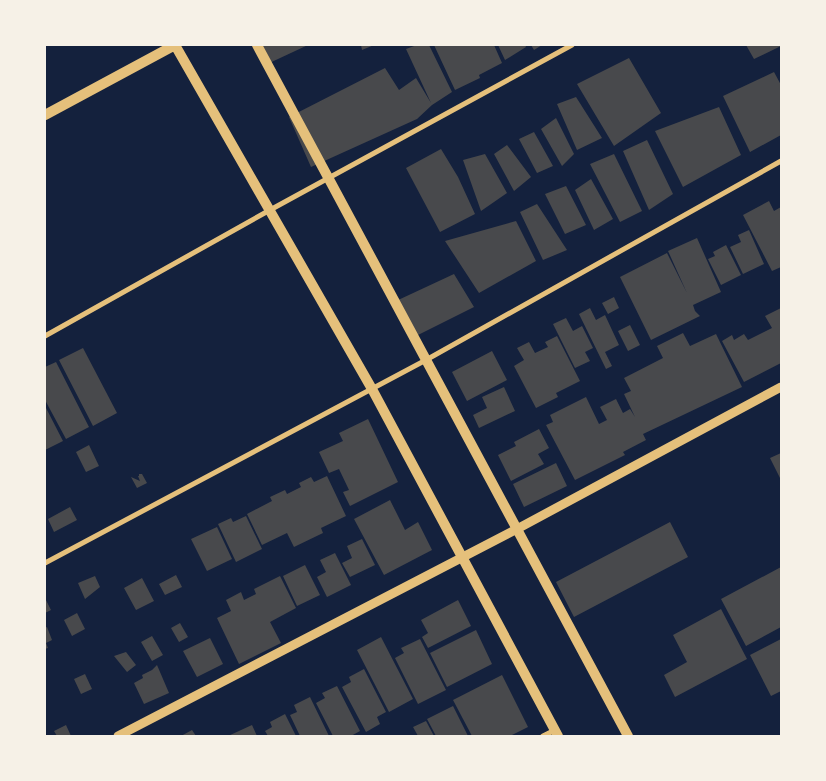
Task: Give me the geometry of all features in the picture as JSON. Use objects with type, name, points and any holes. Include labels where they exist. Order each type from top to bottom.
[{"type":"main road","points":[[45,115],[175,45],[372,389],[556,733]]},
{"type":"main road","points":[[257,45],[628,736]]},
{"type":"street","points":[[45,336],[270,210],[572,45]]},
{"type":"street","points":[[45,563],[426,360],[781,161]]},
{"type":"street","points":[[118,736],[517,529],[781,387]]},
{"type":"street","points":[[544,736],[556,733]]},
{"type":"building","points":[[255,45],[308,45],[263,66]]},
{"type":"building","points":[[361,45],[374,45],[362,50]]},
{"type":"building","points":[[417,45],[429,45],[452,92],[432,105],[417,119],[311,167],[289,117],[385,68],[399,90],[416,78],[431,103],[406,49]]},
{"type":"building","points":[[434,45],[494,45],[502,63],[479,75],[480,78],[455,90]]},
{"type":"building","points":[[498,45],[525,45],[526,47],[505,60]]},
{"type":"building","points":[[531,45],[542,45],[534,50]]},
{"type":"building","points":[[746,45],[781,45],[781,46],[754,59]]},
{"type":"building","points":[[629,58],[661,113],[614,146],[577,84]]},
{"type":"building","points":[[774,72],[781,85],[781,135],[750,152],[723,96]]},
{"type":"building","points":[[576,97],[602,138],[577,150],[557,104]]},
{"type":"building","points":[[719,107],[741,155],[683,187],[655,131]]},
{"type":"building","points":[[556,118],[574,154],[562,166],[541,129]]},
{"type":"building","points":[[534,132],[553,166],[537,173],[519,139]]},
{"type":"building","points":[[647,140],[673,194],[649,210],[623,151]]},
{"type":"building","points":[[507,145],[531,177],[514,191],[494,154]]},
{"type":"building","points":[[441,149],[458,177],[475,214],[440,232],[406,168]]},
{"type":"building","points":[[485,154],[507,193],[481,211],[463,160]]},
{"type":"building","points":[[614,154],[642,211],[620,222],[590,164]]},
{"type":"building","points":[[591,179],[613,219],[594,230],[575,190]]},
{"type":"building","points":[[566,186],[586,225],[565,234],[545,194]]},
{"type":"building","points":[[769,201],[774,211],[781,207],[781,267],[772,271],[743,215]]},
{"type":"building","points":[[537,204],[567,250],[543,260],[520,212]]},
{"type":"building","points":[[516,221],[536,261],[479,293],[445,241]]},
{"type":"building","points":[[749,230],[764,264],[743,274],[730,247],[741,242],[738,235]]},
{"type":"building","points":[[697,238],[721,292],[693,305],[695,311],[700,316],[651,340],[620,277],[667,253],[687,293],[668,251]]},
{"type":"building","points":[[726,245],[741,275],[721,285],[708,259],[715,256],[713,252]]},
{"type":"building","points":[[454,274],[474,307],[416,336],[396,301]]},
{"type":"building","points":[[614,297],[619,308],[608,314],[602,303]]},
{"type":"building","points":[[590,308],[596,320],[605,315],[619,345],[605,352],[612,366],[606,369],[579,314]]},
{"type":"building","points":[[781,308],[781,363],[744,382],[722,341],[732,335],[734,340],[744,334],[748,340],[772,328],[765,316]]},
{"type":"building","points":[[566,318],[573,331],[582,326],[593,348],[585,352],[590,361],[575,368],[553,324]]},
{"type":"building","points":[[630,325],[640,345],[628,351],[618,331]]},
{"type":"building","points":[[683,333],[690,346],[716,334],[742,387],[643,434],[646,440],[623,452],[625,455],[575,480],[546,425],[553,422],[550,415],[586,397],[599,424],[607,420],[600,407],[616,399],[623,413],[630,409],[635,417],[624,394],[631,391],[624,378],[663,358],[657,346]]},
{"type":"building","points":[[557,336],[580,381],[556,393],[558,397],[536,408],[514,366],[524,360],[517,348],[529,342],[535,353],[548,347],[545,342]]},
{"type":"building","points":[[83,348],[117,413],[93,426],[59,360]]},
{"type":"building","points":[[492,351],[507,380],[467,401],[452,372]]},
{"type":"building","points":[[56,362],[89,427],[66,439],[45,400],[45,367]]},
{"type":"building","points":[[504,387],[515,411],[479,428],[473,415],[487,408],[482,397]]},
{"type":"building","points":[[45,406],[63,441],[45,450]]},
{"type":"building","points":[[368,419],[398,482],[350,506],[343,492],[349,490],[339,469],[329,473],[319,452],[343,441],[339,433]]},
{"type":"building","points":[[539,429],[549,448],[538,454],[544,464],[511,481],[498,455],[516,446],[514,442]]},
{"type":"building","points":[[89,445],[99,466],[86,472],[76,452]]},
{"type":"building","points":[[781,453],[781,480],[770,458]]},
{"type":"building","points":[[556,463],[567,486],[524,507],[513,484]]},
{"type":"building","points":[[139,474],[142,474],[147,483],[137,488],[131,477],[140,481]]},
{"type":"building","points":[[327,476],[346,516],[321,528],[323,533],[294,547],[287,533],[262,545],[247,514],[272,501],[270,497],[285,490],[287,494],[301,487],[299,483],[311,477],[314,482]]},
{"type":"building","points":[[390,500],[405,530],[418,522],[432,550],[384,575],[354,519]]},
{"type":"building","points":[[70,507],[77,520],[54,532],[48,519]]},
{"type":"building","points":[[246,516],[262,549],[236,562],[218,524],[231,518],[233,522]]},
{"type":"building","points":[[670,522],[688,557],[574,617],[556,582]]},
{"type":"building","points":[[217,527],[232,559],[207,571],[191,539]]},
{"type":"building","points":[[362,539],[375,565],[350,577],[342,563],[352,558],[347,546]]},
{"type":"building","points":[[335,553],[351,585],[327,597],[317,577],[326,572],[320,560]]},
{"type":"building","points":[[305,565],[320,595],[297,606],[283,576]]},
{"type":"building","points":[[781,567],[781,627],[746,646],[721,599]]},
{"type":"building","points":[[176,575],[182,587],[165,595],[159,584]]},
{"type":"building","points":[[95,576],[100,587],[85,599],[78,583]]},
{"type":"building","points":[[280,576],[296,608],[270,622],[281,643],[239,664],[217,618],[231,611],[226,600],[241,592],[244,600],[256,594],[254,589]]},
{"type":"building","points":[[142,578],[154,601],[136,610],[124,588]]},
{"type":"building","points":[[45,598],[51,610],[45,613]]},
{"type":"building","points":[[458,600],[471,626],[428,648],[422,637],[428,633],[421,620]]},
{"type":"building","points":[[721,609],[747,659],[675,697],[664,675],[687,662],[673,635]]},
{"type":"building","points":[[77,613],[85,629],[72,636],[64,620]]},
{"type":"building","points":[[180,623],[188,637],[179,642],[171,628]]},
{"type":"building","points":[[47,627],[52,640],[46,643],[48,648],[45,649],[45,628]]},
{"type":"building","points":[[476,630],[492,664],[447,687],[430,653]]},
{"type":"building","points":[[152,636],[163,655],[152,661],[141,642]]},
{"type":"building","points":[[381,637],[413,699],[389,712],[357,650]]},
{"type":"building","points":[[210,638],[223,664],[197,677],[183,651]]},
{"type":"building","points":[[420,639],[446,690],[418,704],[395,658],[404,653],[401,648]]},
{"type":"building","points":[[781,639],[781,691],[771,696],[750,655]]},
{"type":"building","points":[[126,652],[136,665],[127,672],[114,656]]},
{"type":"building","points":[[157,665],[169,693],[144,704],[134,683],[143,678],[142,675]]},
{"type":"building","points":[[364,669],[386,712],[377,717],[380,724],[366,732],[342,687],[351,682],[349,677]]},
{"type":"building","points":[[85,674],[92,689],[81,694],[74,679]]},
{"type":"building","points":[[502,675],[528,727],[510,736],[472,736],[453,700]]},
{"type":"building","points":[[337,686],[360,731],[351,736],[333,736],[316,703],[325,698],[322,693]]},
{"type":"building","points":[[310,697],[329,736],[300,736],[290,715],[297,712],[294,705]]},
{"type":"building","points":[[453,706],[468,736],[436,736],[427,719]]},
{"type":"building","points":[[285,714],[296,736],[268,736],[265,731],[272,727],[270,722]]},
{"type":"building","points":[[426,721],[434,736],[418,736],[413,727]]},
{"type":"building","points":[[66,725],[71,736],[57,736],[54,731]]},
{"type":"building","points":[[252,725],[257,736],[228,736]]},
{"type":"building","points":[[192,730],[196,736],[181,736]]}]
